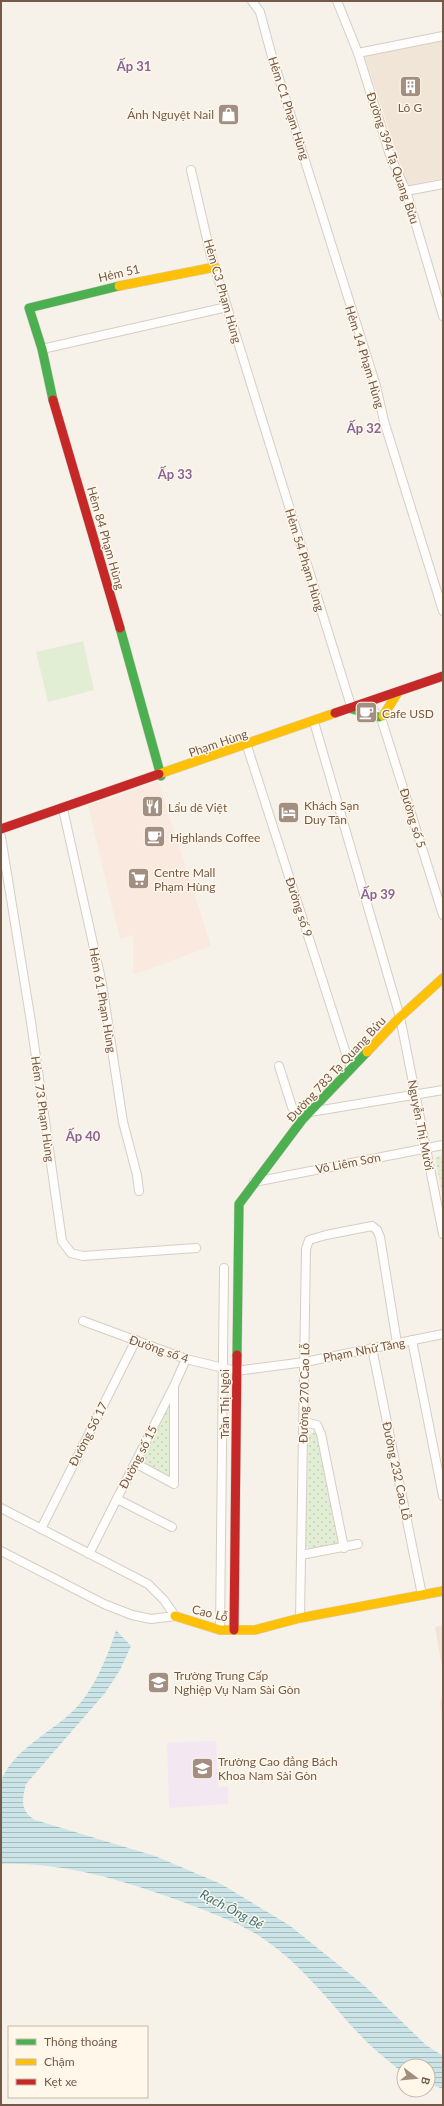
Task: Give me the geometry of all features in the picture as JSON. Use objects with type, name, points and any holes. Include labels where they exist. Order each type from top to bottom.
[{"type":"street","name":"Hẻm C1 Phạm Hùng","points":[[252,1],[260,12],[321,216]]},
{"type":"street","name":"Đường 394 Tạ Quang Bửu","points":[[337,1],[358,53],[390,155],[406,191],[443,316]]},
{"type":"street","points":[[358,53],[443,36]]},
{"type":"street","name":"Hẻm C3 Phạm Hùng","points":[[191,170],[227,307],[259,410]]},
{"type":"street","points":[[406,191],[443,184]]},
{"type":"street","name":"Hẻm 14 Phạm Hùng","points":[[321,216],[376,386],[388,435],[417,523],[431,576],[443,611]]},
{"type":"street","name":"Hẻm 51","points":[[29,308],[134,282],[216,267]]},
{"type":"street","points":[[42,348],[227,307]]},
{"type":"street","name":"Hẻm 84 Phạm Hùng","points":[[29,308],[42,348],[50,388],[95,539],[161,776]]},
{"type":"street","name":"Hẻm 54 Phạm Hùng","points":[[259,410],[352,709]]},
{"type":"street","name":"Phạm Hùng","points":[[1,830],[161,776],[443,676]]},
{"type":"street","points":[[352,709],[381,718],[398,692]]},
{"type":"street","name":"Đường số 5","points":[[375,700],[384,711],[381,718],[443,915]]},
{"type":"street","name":"Nguyễn Thị Mười","points":[[314,722],[400,1017],[443,1234]]},
{"type":"street","name":"Đường số 9","points":[[247,746],[351,1069]]},
{"type":"street","name":"Hẻm 61 Phạm Hùng","points":[[63,809],[102,984],[124,1122],[137,1175],[139,1191]]},
{"type":"street","name":"Hẻm 73 Phạm Hùng","points":[[1,836],[32,1022],[62,1241],[70,1253],[82,1256],[196,1248]]},
{"type":"street","name":"Đường 783 Tạ Quang Bửu","points":[[254,1182],[288,1141],[302,1120],[400,1017],[443,978]]},
{"type":"street","points":[[279,1066],[292,1107],[302,1120]]},
{"type":"street","points":[[310,1112],[443,1090]]},
{"type":"street","name":"Võ Liêm Sơn","points":[[254,1182],[443,1145]]},
{"type":"street","name":"Trần Thị Ngôi","points":[[234,1630],[239,1204],[254,1182]]},
{"type":"street","name":"Đường 270 Cao Lỗ","points":[[300,1618],[307,1244],[309,1240],[372,1226],[377,1230],[380,1237],[397,1343]]},
{"type":"street","name":"Trần Thị Ngôi","points":[[220,1630],[224,1268]]},
{"type":"street","name":"Đường số 4","points":[[83,1321],[186,1359],[236,1370]]},
{"type":"street","name":"Phạm Nhữ Tăng","points":[[236,1370],[305,1362],[443,1334]]},
{"type":"street","name":"Đường Số 17","points":[[41,1529],[136,1340]]},
{"type":"street","points":[[412,1340],[443,1496]]},
{"type":"street","name":"Đường 232 Cao Lỗ","points":[[372,1348],[422,1595]]},
{"type":"street","name":"Đường số 15","points":[[89,1554],[174,1386],[186,1359]]},
{"type":"street","points":[[135,1463],[174,1484],[174,1386]]},
{"type":"street","points":[[304,1422],[317,1425],[321,1434],[344,1548]]},
{"type":"street","points":[[117,1499],[172,1527]]},
{"type":"street","name":"Cao Lỗ","points":[[1,1508],[148,1584],[164,1600],[175,1616],[220,1630],[255,1630],[300,1618],[443,1591]]},
{"type":"street","points":[[301,1555],[344,1548],[358,1544]]},
{"type":"street","points":[[1,1551],[104,1604],[132,1615],[151,1619],[175,1616]]},
{"type":"shaded area","points":[[443,41],[443,178],[411,185],[406,181],[365,58],[369,54]]},
{"type":"shaded area","points":[[158,781],[211,946],[133,975],[133,935],[120,939],[88,806]]},
{"type":"shaded area","points":[[443,1625],[443,1673],[435,1627]]},
{"type":"shaded area","points":[[443,1697],[443,1733],[440,1701]]},
{"type":"shaded area","points":[[216,1741],[218,1786],[228,1787],[228,1804],[169,1808],[167,1742]]},
{"type":"green space","points":[[83,641],[94,690],[48,702],[36,652]]},
{"type":"green space","points":[[443,1155],[443,1199],[435,1157]]},
{"type":"green space","points":[[173,1402],[173,1482],[139,1462],[170,1403]]},
{"type":"green space","points":[[314,1432],[317,1436],[341,1545],[310,1551],[305,1544],[308,1435]]},
{"type":"water","name":"Rạch Ông Bé","points":[[116,1630],[131,1646],[120,1670],[105,1693],[26,1784],[23,1805],[30,1817],[35,1820],[155,1856],[221,1884],[289,1925],[366,1987],[426,2045],[443,2056],[443,2089],[436,2086],[436,2058],[396,2058],[396,2067],[365,2040],[304,1973],[279,1950],[247,1929],[183,1902],[94,1874],[48,1866],[1,1864],[1,1781],[14,1760],[23,1751],[64,1719],[80,1703],[93,1684],[109,1651]]},
{"type":"traffic: fast","points":[[53,400],[42,349],[29,308],[119,286]]},
{"type":"traffic: fast","points":[[120,628],[161,776]]},
{"type":"traffic: fast","points":[[352,709],[379,717]]},
{"type":"traffic: fast","points":[[237,1355],[239,1204],[302,1120],[367,1052]]},
{"type":"traffic: slow","points":[[119,286],[215,267]]},
{"type":"traffic: slow","points":[[383,716],[398,692]]},
{"type":"traffic: slow","points":[[159,774],[335,713]]},
{"type":"traffic: slow","points":[[367,1052],[400,1017],[443,978]]},
{"type":"traffic: slow","points":[[175,1616],[220,1630],[255,1630],[300,1618],[443,1591]]},
{"type":"traffic: jam","points":[[53,400],[120,628]]},
{"type":"traffic: jam","points":[[335,713],[443,676]]},
{"type":"traffic: jam","points":[[1,829],[159,774]]},
{"type":"traffic: jam","points":[[234,1630],[237,1355]]},
{"type":"place","name":"Lô G","points":[[410,86]]},
{"type":"place","name":"Ánh Nguyệt Nail","points":[[229,114]]},
{"type":"place","name":"Cafe USD","points":[[366,713]]},
{"type":"place","name":"Lẩu dê Việt","points":[[153,807]]},
{"type":"place","name":"Khách Sạn Duy Tân","points":[[288,812]]},
{"type":"place","name":"Highlands Coffee","points":[[155,837]]},
{"type":"place","name":"Centre Mall Phạm Hùng","points":[[139,879]]},
{"type":"place","name":"Trường Trung Cấp Nghiệp Vụ Nam Sài Gòn","points":[[159,1682]]},
{"type":"place","name":"Trường Cao đẳng Bách Khoa Nam Sài Gòn","points":[[202,1768]]},
{"type":"district","name":"Ấp 31","points":[[134,66]]},
{"type":"district","name":"Ấp 32","points":[[364,428]]},
{"type":"district","name":"Ấp 33","points":[[175,474]]},
{"type":"district","name":"Ấp 39","points":[[378,894]]},
{"type":"district","name":"Ấp 40","points":[[83,1136]]}]
